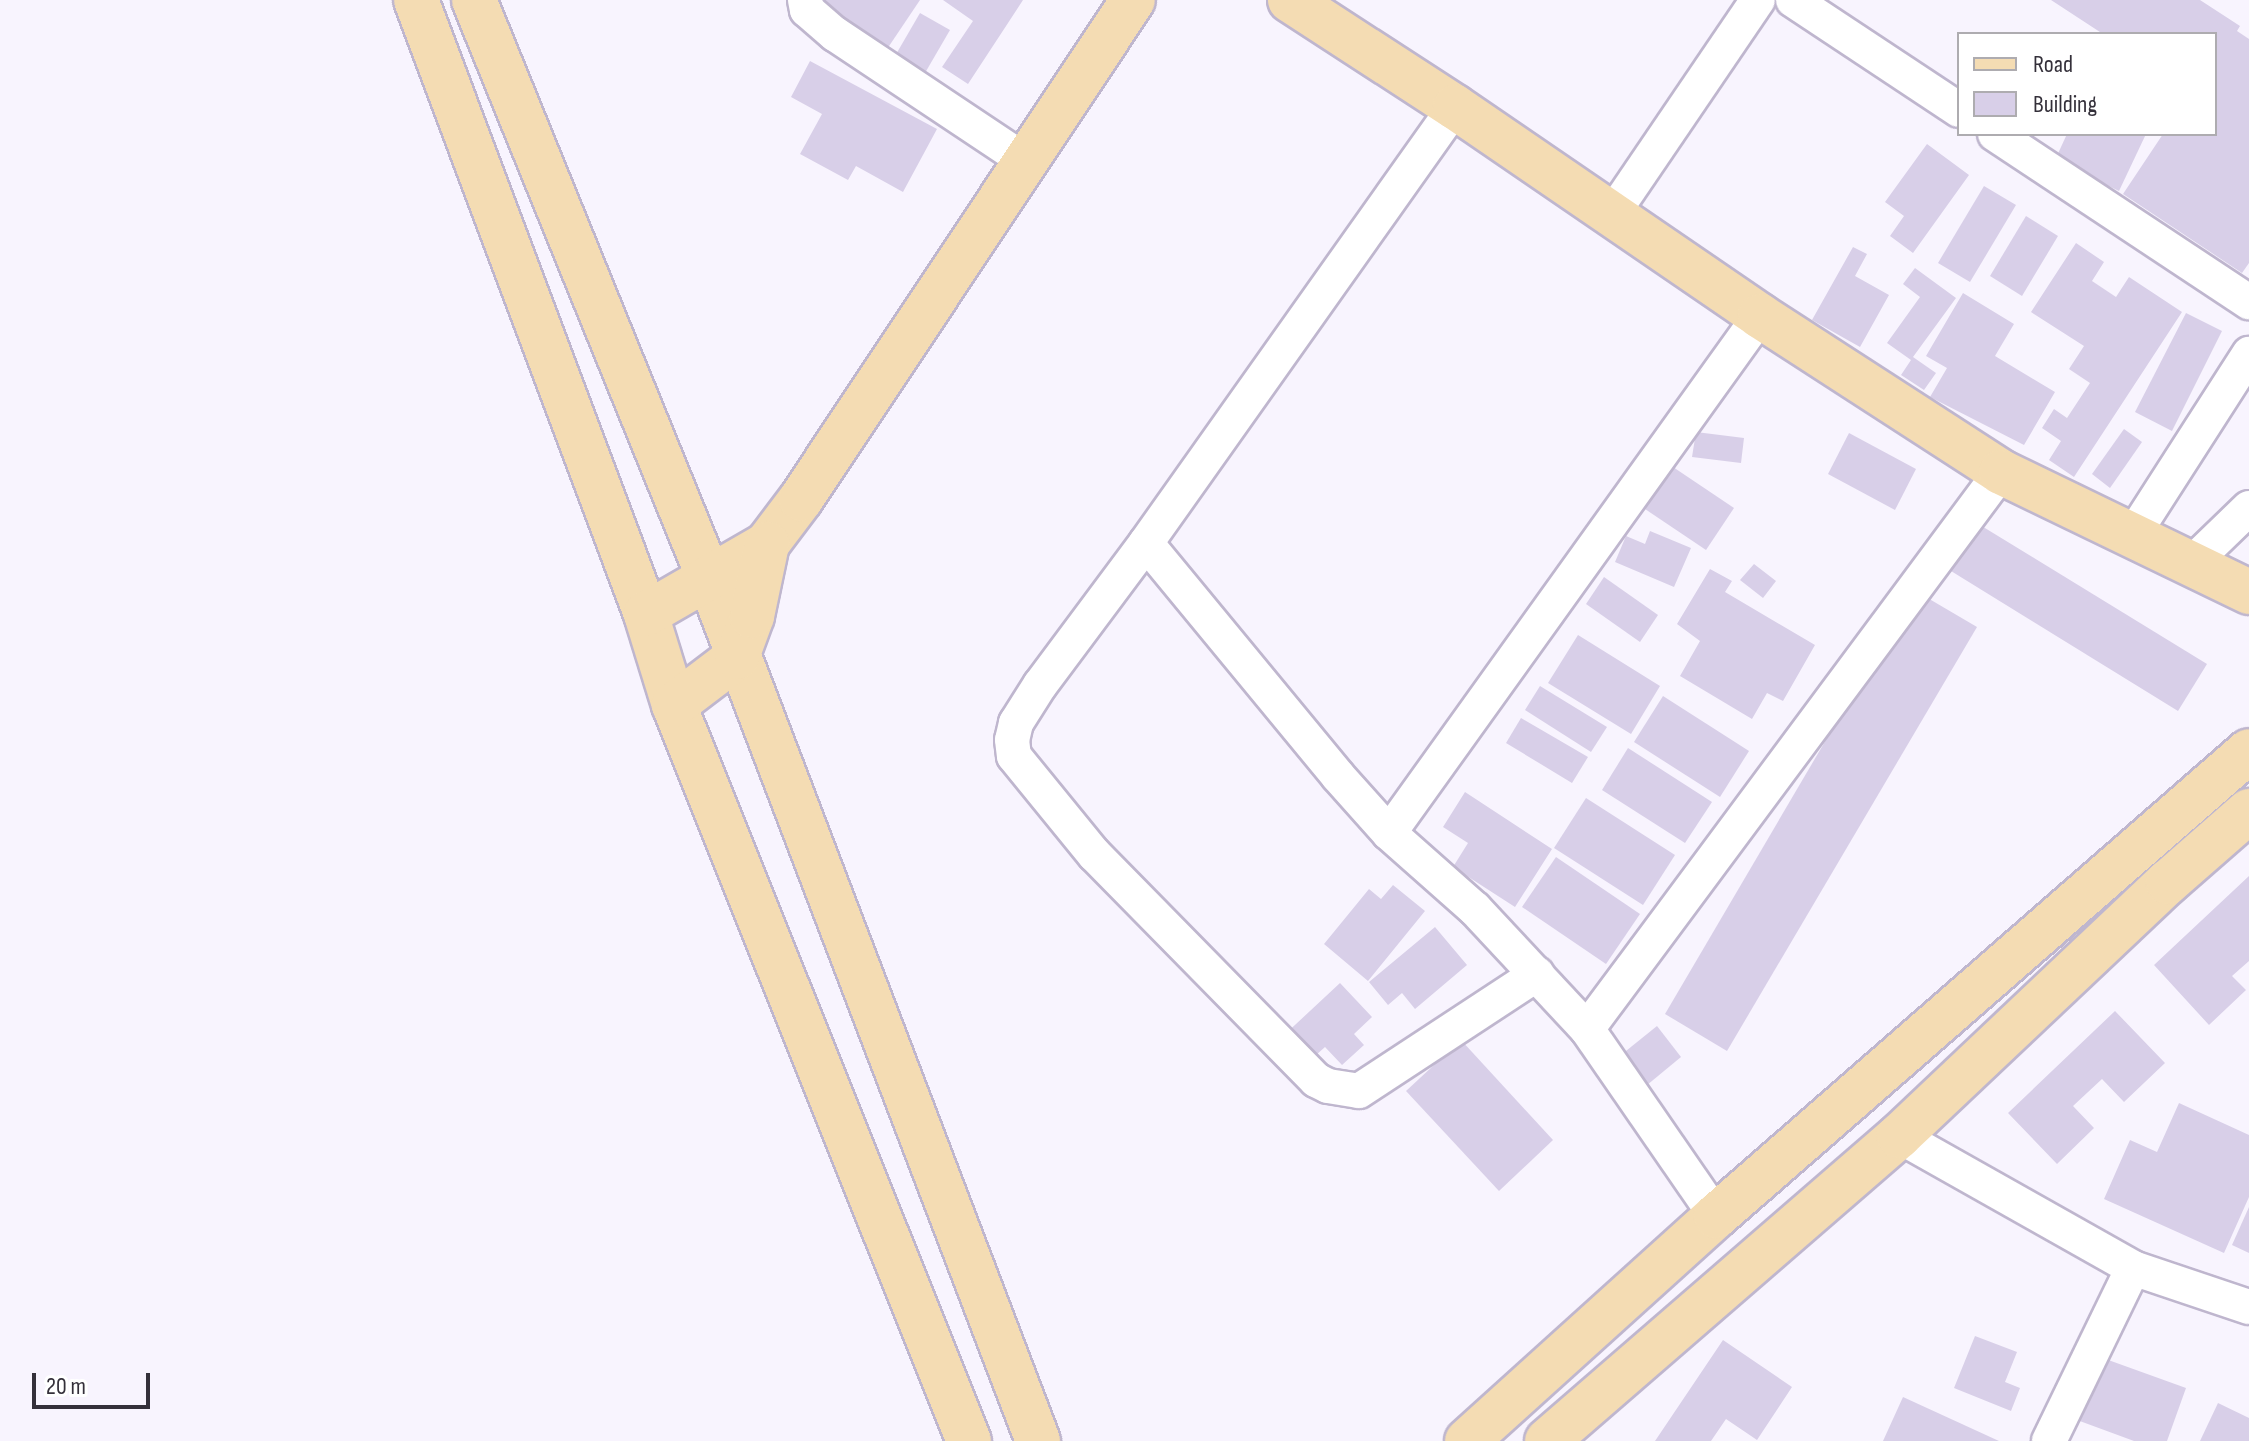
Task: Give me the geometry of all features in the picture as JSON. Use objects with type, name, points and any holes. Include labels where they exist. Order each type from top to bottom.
[{"type":"main road","points":[[416,0],[646,614],[674,705],[969,1441]]},
{"type":"main road","points":[[474,0],[709,578],[1038,1441]]},
{"type":"main road","points":[[646,614],[767,544],[801,499],[1133,0]]},
{"type":"main road","points":[[1290,0],[1455,107],[1760,316],[2001,472],[2131,538],[2249,592]]},
{"type":"main road","points":[[674,705],[737,657],[752,616],[767,544]]},
{"type":"main road","points":[[1467,1441],[1716,1216],[2249,751]]},
{"type":"main road","points":[[1547,1441],[1899,1136],[2168,882],[2249,811]]},
{"type":"street","points":[[805,0],[807,10],[835,34],[1024,160]]},
{"type":"street","points":[[1611,216],[1758,0]]},
{"type":"street","points":[[1793,0],[1957,109]]},
{"type":"street","points":[[1455,107],[1146,543],[1040,685],[1016,723],[1012,740],[1014,756],[1094,854],[1316,1080],[1328,1086],[1359,1091],[1537,974]]},
{"type":"street","points":[[1998,136],[2249,302]]},
{"type":"street","points":[[1389,833],[1760,316]]},
{"type":"street","points":[[2131,538],[2249,354]]},
{"type":"street","points":[[1587,1029],[2001,472]]},
{"type":"street","points":[[2190,565],[2249,508]]},
{"type":"street","points":[[1146,543],[1338,776],[1389,833],[1475,909],[1587,1029],[1716,1216]]},
{"type":"street","points":[[1899,1136],[2133,1268],[2249,1307]]},
{"type":"street","points":[[2049,1441],[2133,1268]]},
{"type":"building","points":[[799,0],[920,0],[879,61]]},
{"type":"building","points":[[943,0],[1023,0],[968,84],[942,67],[973,21]]},
{"type":"building","points":[[2051,0],[2200,0],[2240,26],[2237,31],[2249,39],[2249,263],[2242,273],[2123,194],[2162,136],[2217,136],[2217,32],[2100,32]]},
{"type":"building","points":[[920,13],[950,30],[925,73],[895,56]]},
{"type":"building","points":[[810,61],[937,129],[903,192],[856,166],[848,180],[800,154],[822,114],[791,97]]},
{"type":"building","points":[[2066,136],[2145,136],[2119,191],[2055,160]]},
{"type":"building","points":[[1927,144],[1969,175],[1913,253],[1890,236],[1904,216],[1885,202]]},
{"type":"building","points":[[1984,186],[2016,205],[1970,282],[1938,263]]},
{"type":"building","points":[[2026,216],[2058,236],[2022,296],[1990,276]]},
{"type":"building","points":[[2076,243],[2104,262],[2092,281],[2116,297],[2129,277],[2182,312],[2074,477],[2049,460],[2061,441],[2042,428],[2054,409],[2067,418],[2090,383],[2069,369],[2084,346],[2031,312]]},
{"type":"building","points":[[1853,247],[1867,254],[1855,276],[1889,295],[1860,347],[1812,320]]},
{"type":"building","points":[[1915,268],[1956,298],[1913,357],[1936,373],[1924,390],[1901,375],[1911,360],[1887,343],[1920,297],[1903,284]]},
{"type":"building","points":[[1963,293],[2014,324],[1995,356],[2055,392],[2024,445],[1930,397],[1947,368],[1926,356]]},
{"type":"building","points":[[2186,313],[2222,331],[2172,431],[2135,412]]},
{"type":"building","points":[[2124,429],[2142,442],[2110,488],[2092,474]]},
{"type":"building","points":[[1696,432],[1744,438],[1741,463],[1692,457]]},
{"type":"building","points":[[1849,433],[1916,469],[1895,510],[1828,474]]},
{"type":"building","points":[[1673,467],[1734,508],[1706,550],[1645,509]]},
{"type":"building","points":[[1980,525],[2207,664],[2178,711],[1951,571]]},
{"type":"building","points":[[1650,531],[1691,548],[1674,587],[1615,562],[1626,536],[1645,544]]},
{"type":"building","points":[[1754,564],[1776,581],[1763,598],[1740,580]]},
{"type":"building","points":[[1710,569],[1732,581],[1725,592],[1815,645],[1783,701],[1767,693],[1752,719],[1680,676],[1700,641],[1677,624]]},
{"type":"building","points":[[1604,577],[1658,615],[1640,642],[1586,604]]},
{"type":"building","points":[[1914,590],[1977,627],[1727,1051],[1665,1014]]},
{"type":"building","points":[[1578,635],[1660,686],[1631,734],[1548,683]]},
{"type":"building","points":[[1540,686],[1607,727],[1591,752],[1525,710]]},
{"type":"building","points":[[1663,696],[1749,751],[1720,797],[1634,742]]},
{"type":"building","points":[[1521,718],[1588,757],[1572,783],[1506,743]]},
{"type":"building","points":[[1628,748],[1712,802],[1685,843],[1602,790]]},
{"type":"building","points":[[1465,792],[1552,849],[1515,907],[1453,867],[1468,843],[1443,827]]},
{"type":"building","points":[[1586,798],[1675,855],[1643,905],[1554,848]]},
{"type":"building","points":[[1556,857],[1640,914],[1606,964],[1522,907]]},
{"type":"building","points":[[2249,876],[2249,961],[2232,976],[2246,990],[2209,1025],[2154,965]]},
{"type":"building","points":[[1393,885],[1425,911],[1368,981],[1324,944],[1369,889],[1381,899]]},
{"type":"building","points":[[1435,927],[1467,965],[1415,1009],[1402,993],[1388,1005],[1369,982]]},
{"type":"building","points":[[1340,983],[1372,1017],[1354,1034],[1364,1045],[1342,1065],[1325,1047],[1306,1064],[1281,1038]]},
{"type":"building","points":[[2115,1011],[2165,1063],[2124,1102],[2102,1079],[2073,1106],[2094,1128],[2057,1164],[2008,1113]]},
{"type":"building","points":[[1657,1026],[1681,1057],[1641,1090],[1616,1059]]},
{"type":"building","points":[[1461,1040],[1553,1140],[1499,1191],[1406,1091]]},
{"type":"building","points":[[2179,1103],[2249,1135],[2249,1197],[2224,1253],[2104,1199],[2130,1140],[2157,1152]]},
{"type":"building","points":[[2249,1207],[2249,1253],[2232,1245]]},
{"type":"building","points":[[1975,1336],[2017,1352],[2005,1382],[2020,1388],[2011,1411],[1954,1388]]},
{"type":"building","points":[[1723,1340],[1792,1387],[1757,1440],[1726,1419],[1711,1441],[1655,1441]]},
{"type":"building","points":[[2100,1357],[2186,1388],[2167,1441],[2134,1441],[2077,1420]]},
{"type":"building","points":[[1903,1397],[1999,1441],[1883,1441]]},
{"type":"building","points":[[2218,1403],[2249,1418],[2249,1441],[2200,1441]]}]
